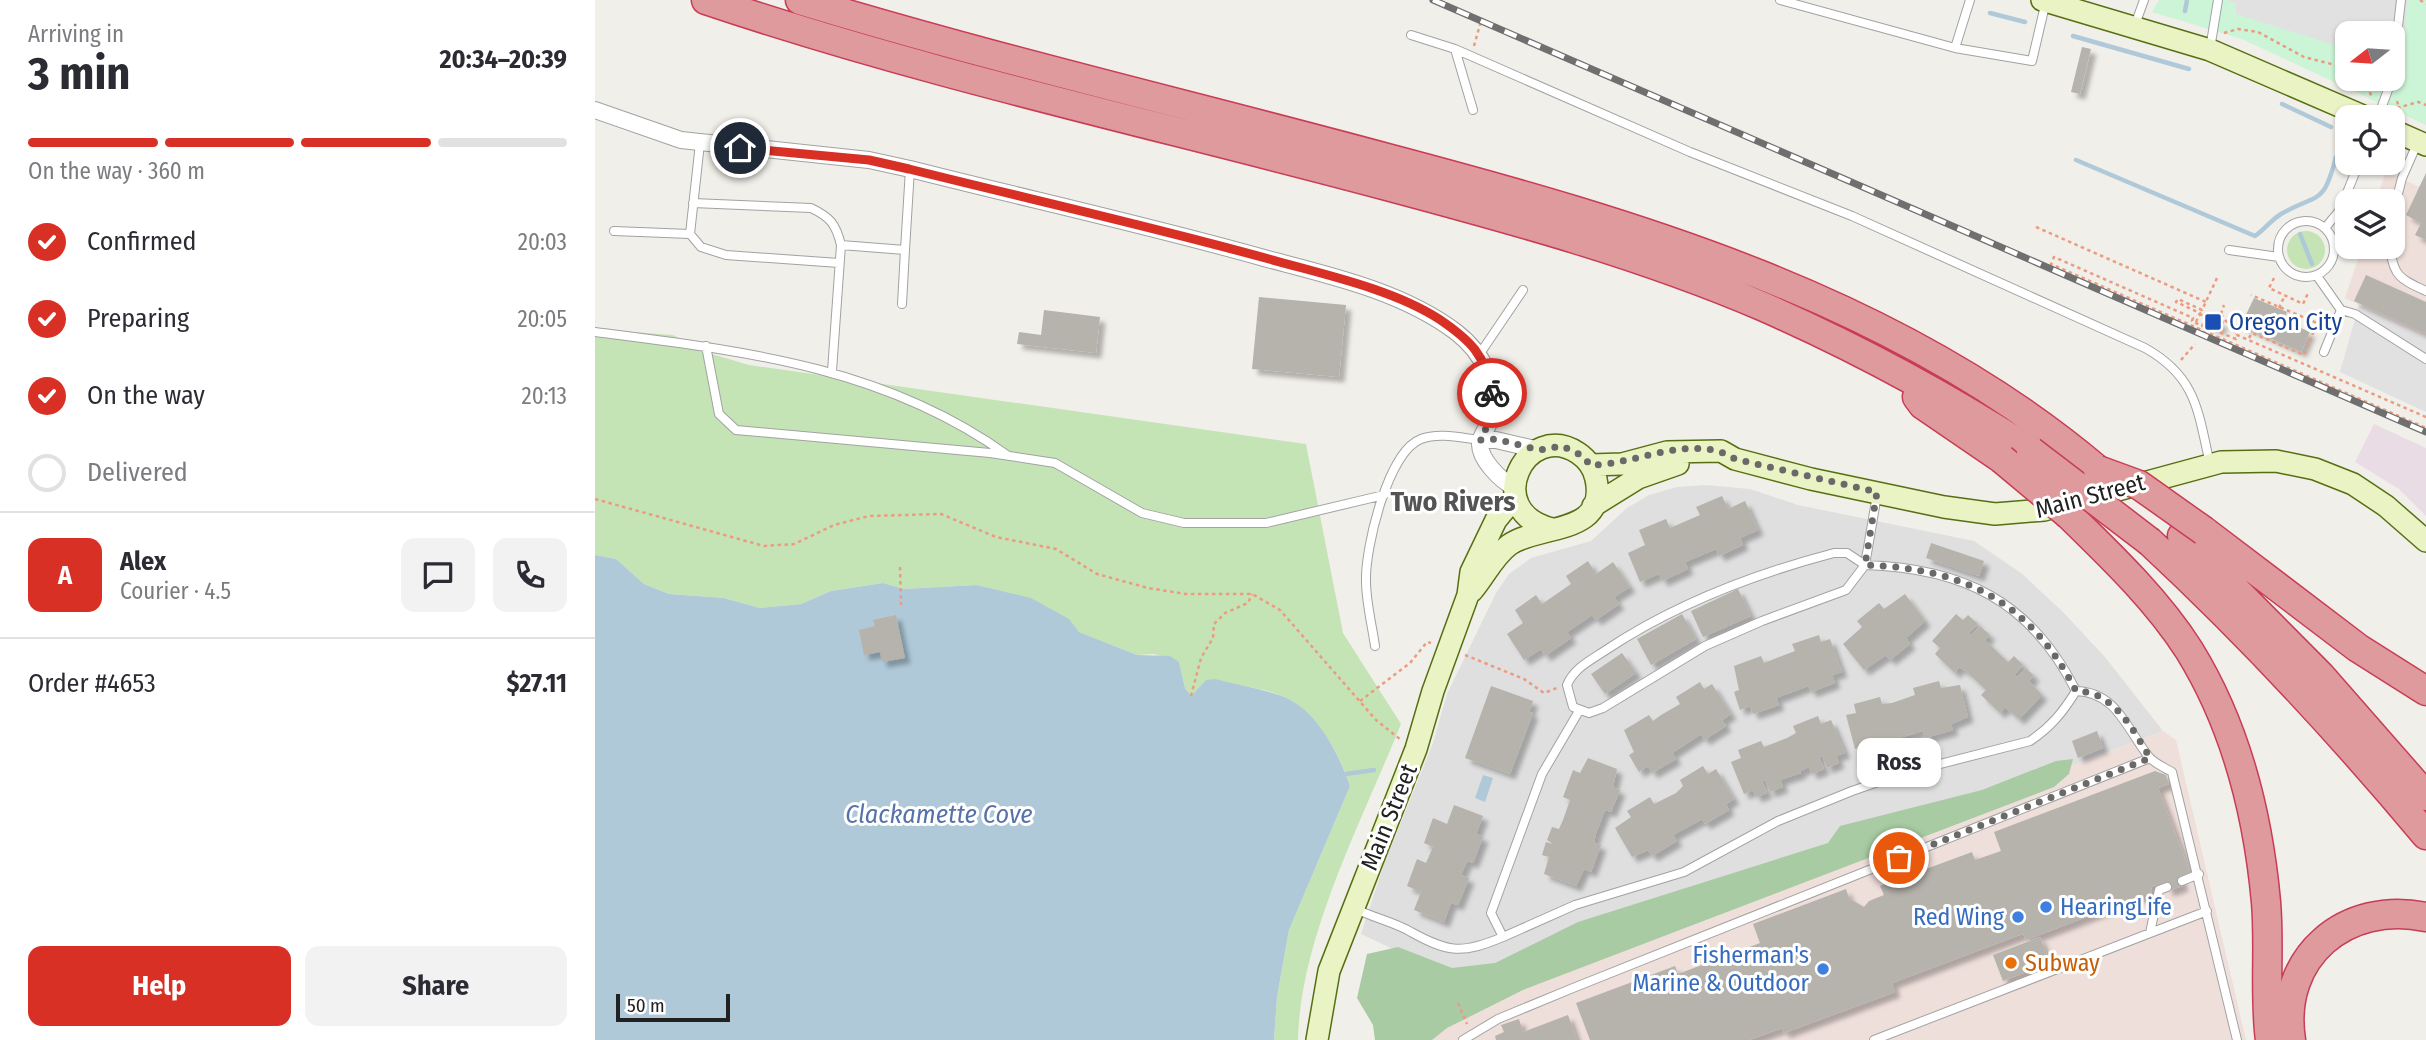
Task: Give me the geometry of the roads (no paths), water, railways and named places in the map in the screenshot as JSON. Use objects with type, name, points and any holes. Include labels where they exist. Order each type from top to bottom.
[{"type":"highway","points":[[706,0],[949,73],[1290,160],[1576,240],[1762,307],[1898,372],[2031,451],[2150,542],[2291,679],[2426,835]]},
{"type":"highway","points":[[800,0],[1007,59],[1459,177],[1681,244],[1834,307],[1907,343],[2012,405],[2064,441],[2098,470],[2358,648],[2426,691]]},
{"type":"highway","points":[[1898,372],[1923,405],[2002,460],[2069,515],[2106,551],[2187,648],[2219,709],[2241,766],[2252,805],[2266,904],[2270,1040]]},
{"type":"highway","points":[[2193,533],[2426,796]]},
{"type":"highway","points":[[2291,1040],[2289,1016],[2295,984],[2307,959],[2330,935],[2356,921],[2386,913],[2426,918]]},
{"type":"street","points":[[2051,1],[2210,50],[2337,105]]},
{"type":"street","points":[[595,110],[681,140],[869,160],[1219,245],[1354,284],[1437,318],[1474,347],[1488,368],[1493,402],[1490,421],[1480,440],[1481,449],[1495,471],[1515,492],[1528,519],[1552,529]]},
{"type":"street","points":[[2405,136],[2422,143]]},
{"type":"street","points":[[1480,440],[1496,439],[1539,450],[1562,446],[1583,456],[1590,465],[1597,493],[1593,506]]},
{"type":"street","name":"Main Street","points":[[1317,1040],[1327,979],[1416,750],[1433,691],[1468,595],[1471,572],[1480,550],[1515,492],[1521,465],[1539,450]]},
{"type":"street","name":"Main Street","points":[[1590,465],[1622,464],[1667,452],[1721,450],[1735,459],[1976,512],[2030,512],[2210,464],[2276,461],[2329,473],[2386,506],[2426,541]]},
{"type":"street","name":"Main Street","points":[[1468,595],[1508,546],[1527,536],[1576,524],[1593,506],[1650,472],[1673,465],[1720,465],[1735,459]]},
{"type":"lane","points":[[1780,0],[1955,48],[2032,61],[2051,1]]},
{"type":"lane","points":[[1955,48],[1970,0]]},
{"type":"lane","points":[[2134,27],[2144,0]]},
{"type":"lane","points":[[2210,50],[2218,0]]},
{"type":"lane","points":[[2399,21],[2401,0]]},
{"type":"lane","points":[[1411,35],[1455,49],[1690,152],[1852,216],[2163,357],[2176,369],[2196,403],[2210,464]]},
{"type":"lane","points":[[1455,49],[1473,110]]},
{"type":"lane","points":[[700,143],[690,234],[701,247],[726,255],[839,262]]},
{"type":"lane","points":[[2399,189],[2402,178],[2422,143]]},
{"type":"lane","points":[[902,304],[909,169]]},
{"type":"lane","points":[[2325,228],[2340,210],[2355,175]]},
{"type":"lane","points":[[693,203],[811,208],[828,216],[837,228],[841,245],[832,371]]},
{"type":"lane","points":[[2306,221],[2325,228],[2331,235],[2335,254],[2331,263],[2317,276],[2298,277],[2283,265],[2279,257],[2281,237],[2287,228],[2306,221]]},
{"type":"lane","points":[[614,232],[690,234]]},
{"type":"lane","points":[[841,245],[905,250]]},
{"type":"lane","points":[[2229,250],[2279,257]]},
{"type":"lane","points":[[2391,259],[2401,279],[2426,291]]},
{"type":"lane","points":[[2317,276],[2341,310],[2355,314],[2426,359]]},
{"type":"lane","points":[[1479,355],[1523,290]]},
{"type":"lane","points":[[2324,352],[2341,310]]},
{"type":"lane","points":[[595,332],[706,346],[832,371],[935,410],[966,425],[1010,456]]},
{"type":"lane","points":[[706,346],[719,414],[736,430],[1010,456],[1055,463],[1142,513],[1184,523],[1266,523],[1384,495]]},
{"type":"lane","points":[[1375,646],[1366,581],[1369,549],[1384,495],[1402,453],[1418,440],[1432,436],[1480,440]]},
{"type":"lane","points":[[1877,492],[1865,565],[1846,590],[1762,621],[1705,646],[1603,708],[1589,713],[1579,711],[1568,698],[1567,685],[1576,670],[1639,628],[1682,607],[1780,567],[1834,553],[1847,553],[1865,565],[1946,575],[1983,590],[2015,612],[2040,636],[2063,665],[2076,691]]},
{"type":"lane","points":[[2076,691],[2090,691],[2108,702],[2129,724],[2150,758],[2172,772],[2199,874],[2237,1040]]},
{"type":"lane","points":[[1353,907],[1411,932],[1426,942],[1449,949],[1482,945],[1587,901],[1684,872],[1778,821],[1864,787],[1901,774],[2030,741],[2062,713],[2076,691]]},
{"type":"lane","points":[[1503,937],[1491,913],[1542,774],[1579,711]]},
{"type":"lane","points":[[1463,1040],[1498,1020],[1585,982],[2150,758]]},
{"type":"lane","points":[[2182,881],[2199,874]]},
{"type":"lane","points":[[2150,933],[2156,897],[2159,890],[2167,887]]},
{"type":"lane","points":[[1874,1040],[2207,911]]},
{"type":"water","name":"Clackamette Cove","points":[[595,555],[616,559],[644,584],[669,594],[724,598],[760,608],[801,604],[831,591],[883,583],[904,589],[976,585],[1031,598],[1069,619],[1079,632],[1137,655],[1170,656],[1179,662],[1185,688],[1191,696],[1206,680],[1215,679],[1279,695],[1292,701],[1315,720],[1324,732],[1350,786],[1289,930],[1277,997],[1274,1040],[595,1040]]},
{"type":"water","points":[[1483,775],[1493,778],[1485,802],[1475,798]]},
{"type":"waterway","points":[[2185,11],[2187,0]]},
{"type":"waterway","points":[[1990,13],[2025,22]]},
{"type":"waterway","points":[[2073,36],[2189,69]]},
{"type":"waterway","points":[[2282,104],[2331,127]]},
{"type":"waterway","points":[[2076,160],[2255,236],[2281,214],[2318,196],[2327,184],[2335,160]]},
{"type":"waterway","points":[[2300,234],[2312,264]]},
{"type":"waterway","points":[[1346,774],[1374,770]]},
{"type":"railway","points":[[1433,0],[2426,432]]},
{"type":"place","name":"Oregon City","points":[[2213,322]]},
{"type":"place","name":"Ross","points":[[1899,858]]},
{"type":"place","name":"HearingLife","points":[[2046,907]]},
{"type":"place","name":"Red Wing","points":[[2018,917]]},
{"type":"place","name":"Subway","points":[[2011,963]]},
{"type":"place","name":"Fisherman's Marine & Outdoor","points":[[1823,969]]},
{"type":"district","name":"Two Rivers","points":[[1453,501]]}]
